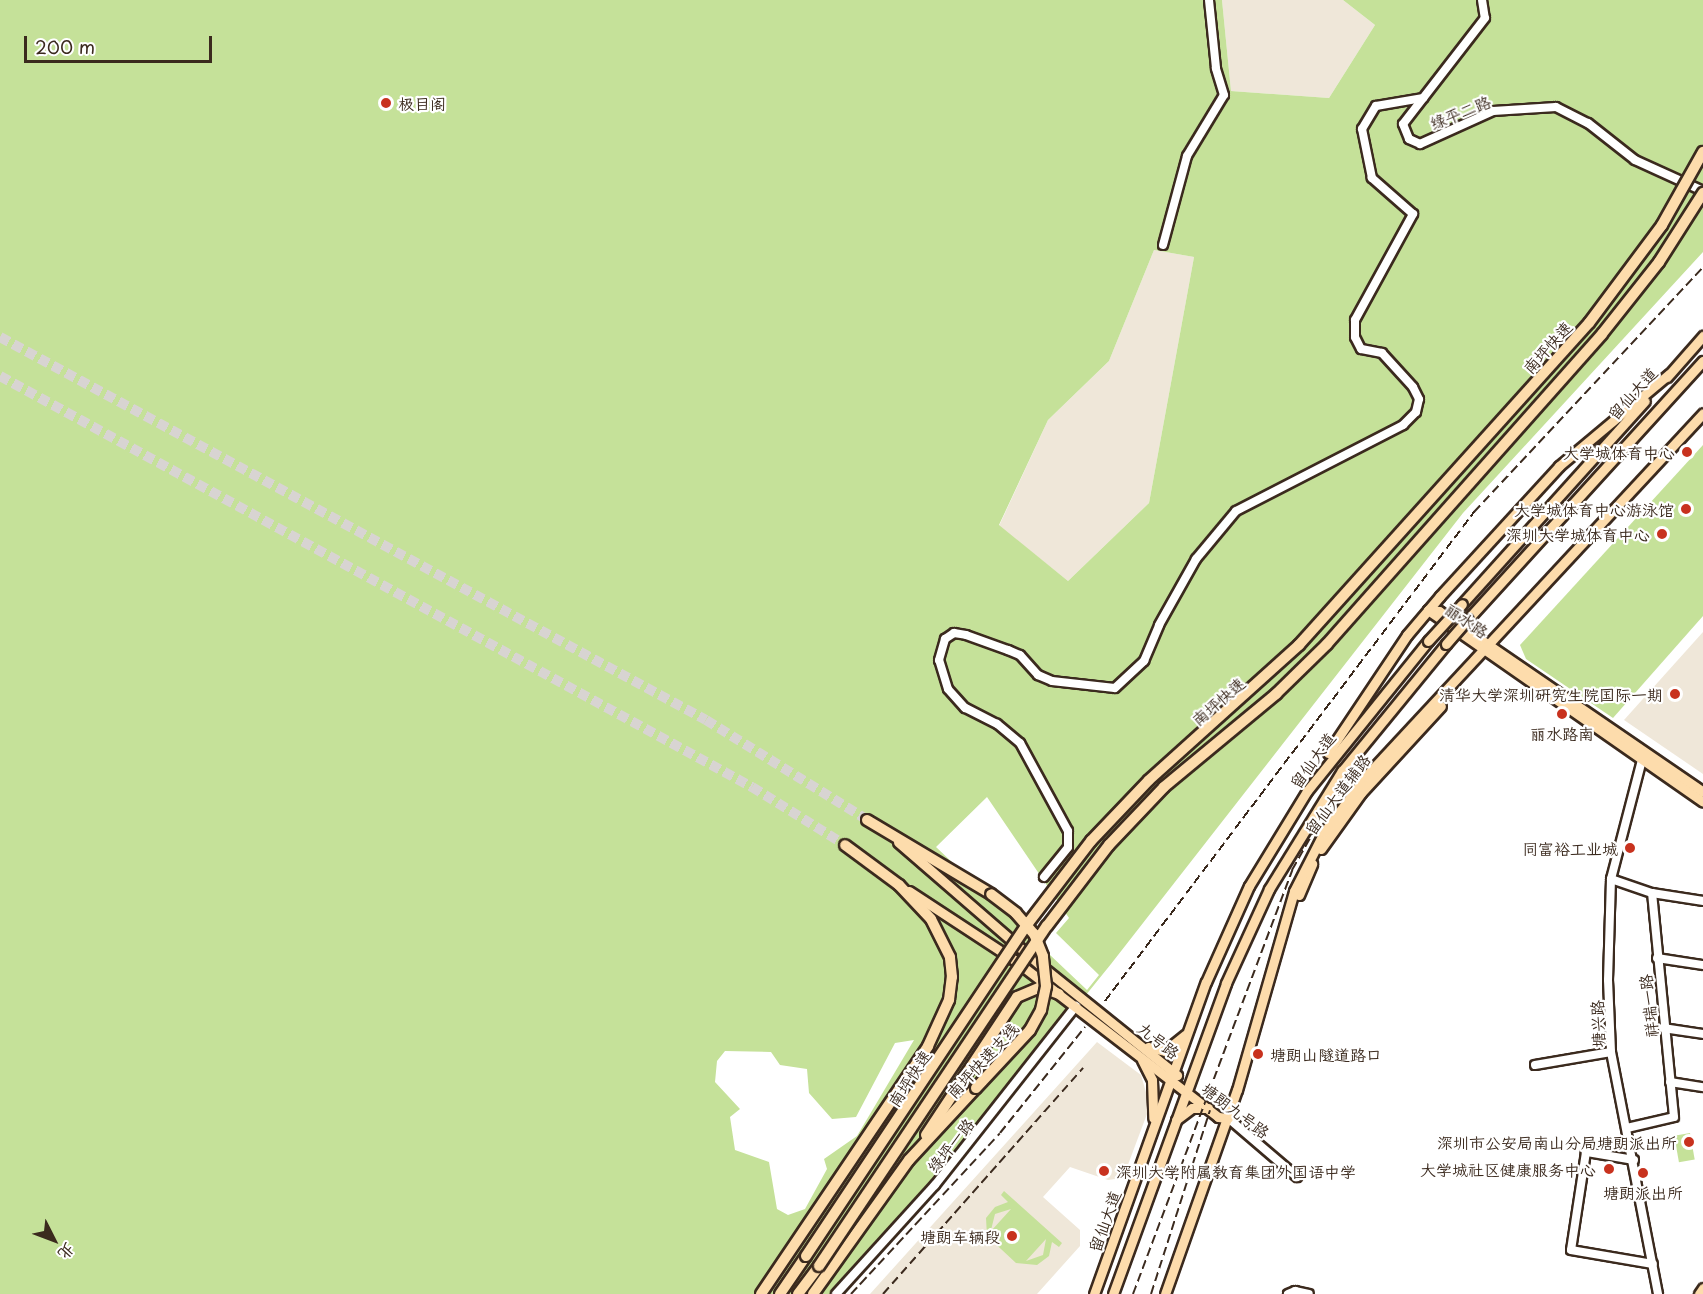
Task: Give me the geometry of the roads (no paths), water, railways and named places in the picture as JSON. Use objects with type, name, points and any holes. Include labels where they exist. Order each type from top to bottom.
[{"type":"highway","name":"南坪快速","points":[[780,1294],[1029,922],[1091,841],[1149,780],[1299,645],[1583,330],[1662,225],[1703,152]]},
{"type":"highway","name":"南坪快速","points":[[798,1294],[1036,942],[1109,845],[1164,787],[1276,694],[1327,644],[1602,334],[1659,262],[1703,192]]},
{"type":"highway","name":"南坪快速支线","points":[[813,1294],[909,1161],[1030,1030],[1041,1010],[1046,986],[1043,956],[1034,934],[1016,913],[991,894],[867,820]]},
{"type":"highway","points":[[761,1294],[928,1046],[949,1000],[952,977],[942,936],[899,885],[845,845]]},
{"type":"highway","points":[[909,1161],[1017,997],[1040,987],[1059,994]]},
{"type":"main road","name":"留仙大道","points":[[1094,1294],[1189,1028],[1250,886],[1307,791],[1428,641],[1703,336]]},
{"type":"main road","name":"留仙大道","points":[[1113,1294],[1185,1090],[1239,953],[1283,863],[1359,747],[1468,619],[1703,361]]},
{"type":"main road","name":"留仙大道辅路","points":[[1307,791],[1343,729],[1428,610],[1559,466],[1670,374]]},
{"type":"main road","name":"留仙大道辅路","points":[[1171,1294],[1230,1120],[1292,915],[1311,866],[1361,793],[1477,667],[1703,413]]},
{"type":"main road","name":"留仙大道辅路","points":[[1165,1294],[1230,1120],[1284,921],[1306,863],[1366,776],[1490,650],[1703,422]]},
{"type":"main road","name":"丽水路","points":[[1428,610],[1439,610],[1490,650],[1643,756],[1703,802]]},
{"type":"main road","name":"丽水路","points":[[1643,756],[1703,792]]},
{"type":"main road","name":"九号路","points":[[894,838],[1135,1046],[1172,1075],[1185,1090]]},
{"type":"main road","name":"九号路","points":[[899,885],[1135,1046]]},
{"type":"main road","points":[[1135,1046],[1165,1051],[1179,1042],[1189,1028]]},
{"type":"main road","points":[[1135,1046],[1152,1080],[1155,1107],[1149,1140]]},
{"type":"main road","name":"塘朗九号路","points":[[1185,1090],[1218,1117],[1230,1120]]},
{"type":"main road","points":[[1173,1124],[1184,1111],[1208,1108]]},
{"type":"main road","points":[[1699,1294],[1703,1288]]},
{"type":"street","points":[[1163,245],[1187,156],[1224,95],[1216,68],[1209,0]]},
{"type":"street","name":"绿平二路","points":[[1482,0],[1485,18],[1404,124],[1409,139],[1420,144],[1493,111],[1556,107],[1588,123],[1635,160],[1703,192]]},
{"type":"street","points":[[1044,877],[1068,847],[1068,831],[1020,743],[997,724],[965,708],[948,689],[939,660],[945,639],[954,633],[966,635],[1008,650],[1020,655],[1038,675],[1052,681],[1115,688],[1144,661],[1159,625],[1196,559],[1236,511],[1403,425],[1416,411],[1419,399],[1413,387],[1382,353],[1361,349],[1355,337],[1355,320],[1413,214],[1407,206],[1372,178],[1362,129],[1376,106],[1423,98]]},
{"type":"street","name":"塘兴路","points":[[1643,756],[1611,879],[1611,1052],[1659,1294]]},
{"type":"street","points":[[1611,879],[1652,893],[1703,901]]},
{"type":"street","name":"祥瑞一路","points":[[1627,1128],[1674,1117],[1652,893]]},
{"type":"street","points":[[1657,958],[1703,965]]},
{"type":"street","name":"绿坪一路","points":[[836,1294],[935,1185],[1076,1006]]},
{"type":"street","points":[[1664,1028],[1703,1034]]},
{"type":"street","points":[[1535,1065],[1611,1052]]},
{"type":"street","points":[[1670,1082],[1703,1087]]},
{"type":"street","name":"塘朗九号路","points":[[1230,1120],[1297,1177]]},
{"type":"street","points":[[1634,1160],[1586,1152],[1571,1250],[1653,1264]]},
{"type":"street","points":[[1288,1294],[1295,1291],[1309,1294]]},
{"type":"tunnel","points":[[0,337],[706,720],[867,820]]},
{"type":"tunnel","points":[[0,376],[752,787],[845,845]]},
{"type":"railway","points":[[1105,1001],[1474,512],[1703,267]]},
{"type":"railway","points":[[1133,1294],[1292,870],[1322,817],[1358,769]]},
{"type":"railway","points":[[851,1294],[1000,1133],[1085,1027]]},
{"type":"railway","points":[[883,1294],[1083,1068]]},
{"type":"railway","points":[[1151,1294],[1210,1110]]},
{"type":"place","name":"极目阁","points":[[386,103]]},
{"type":"place","name":"大学城体育中心","points":[[1687,452]]},
{"type":"place","name":"大学城体育中心游泳馆","points":[[1686,509]]},
{"type":"place","name":"深圳大学城体育中心","points":[[1662,534]]},
{"type":"place","name":"清华大学深圳研究生院国际一期","points":[[1675,694]]},
{"type":"place","name":"丽水路南","points":[[1562,714]]},
{"type":"place","name":"同富裕工业城","points":[[1630,848]]},
{"type":"place","name":"塘朗山隧道路口","points":[[1258,1054]]},
{"type":"place","name":"深圳市公安局南山分局塘朗派出所","points":[[1689,1142]]},
{"type":"place","name":"大学城社区健康服务中心","points":[[1609,1169]]},
{"type":"place","name":"深圳大学附属教育集团外国语中学","points":[[1104,1171]]},
{"type":"place","name":"塘朗派出所","points":[[1643,1173]]},
{"type":"place","name":"塘朗车辆段","points":[[1012,1236]]}]
